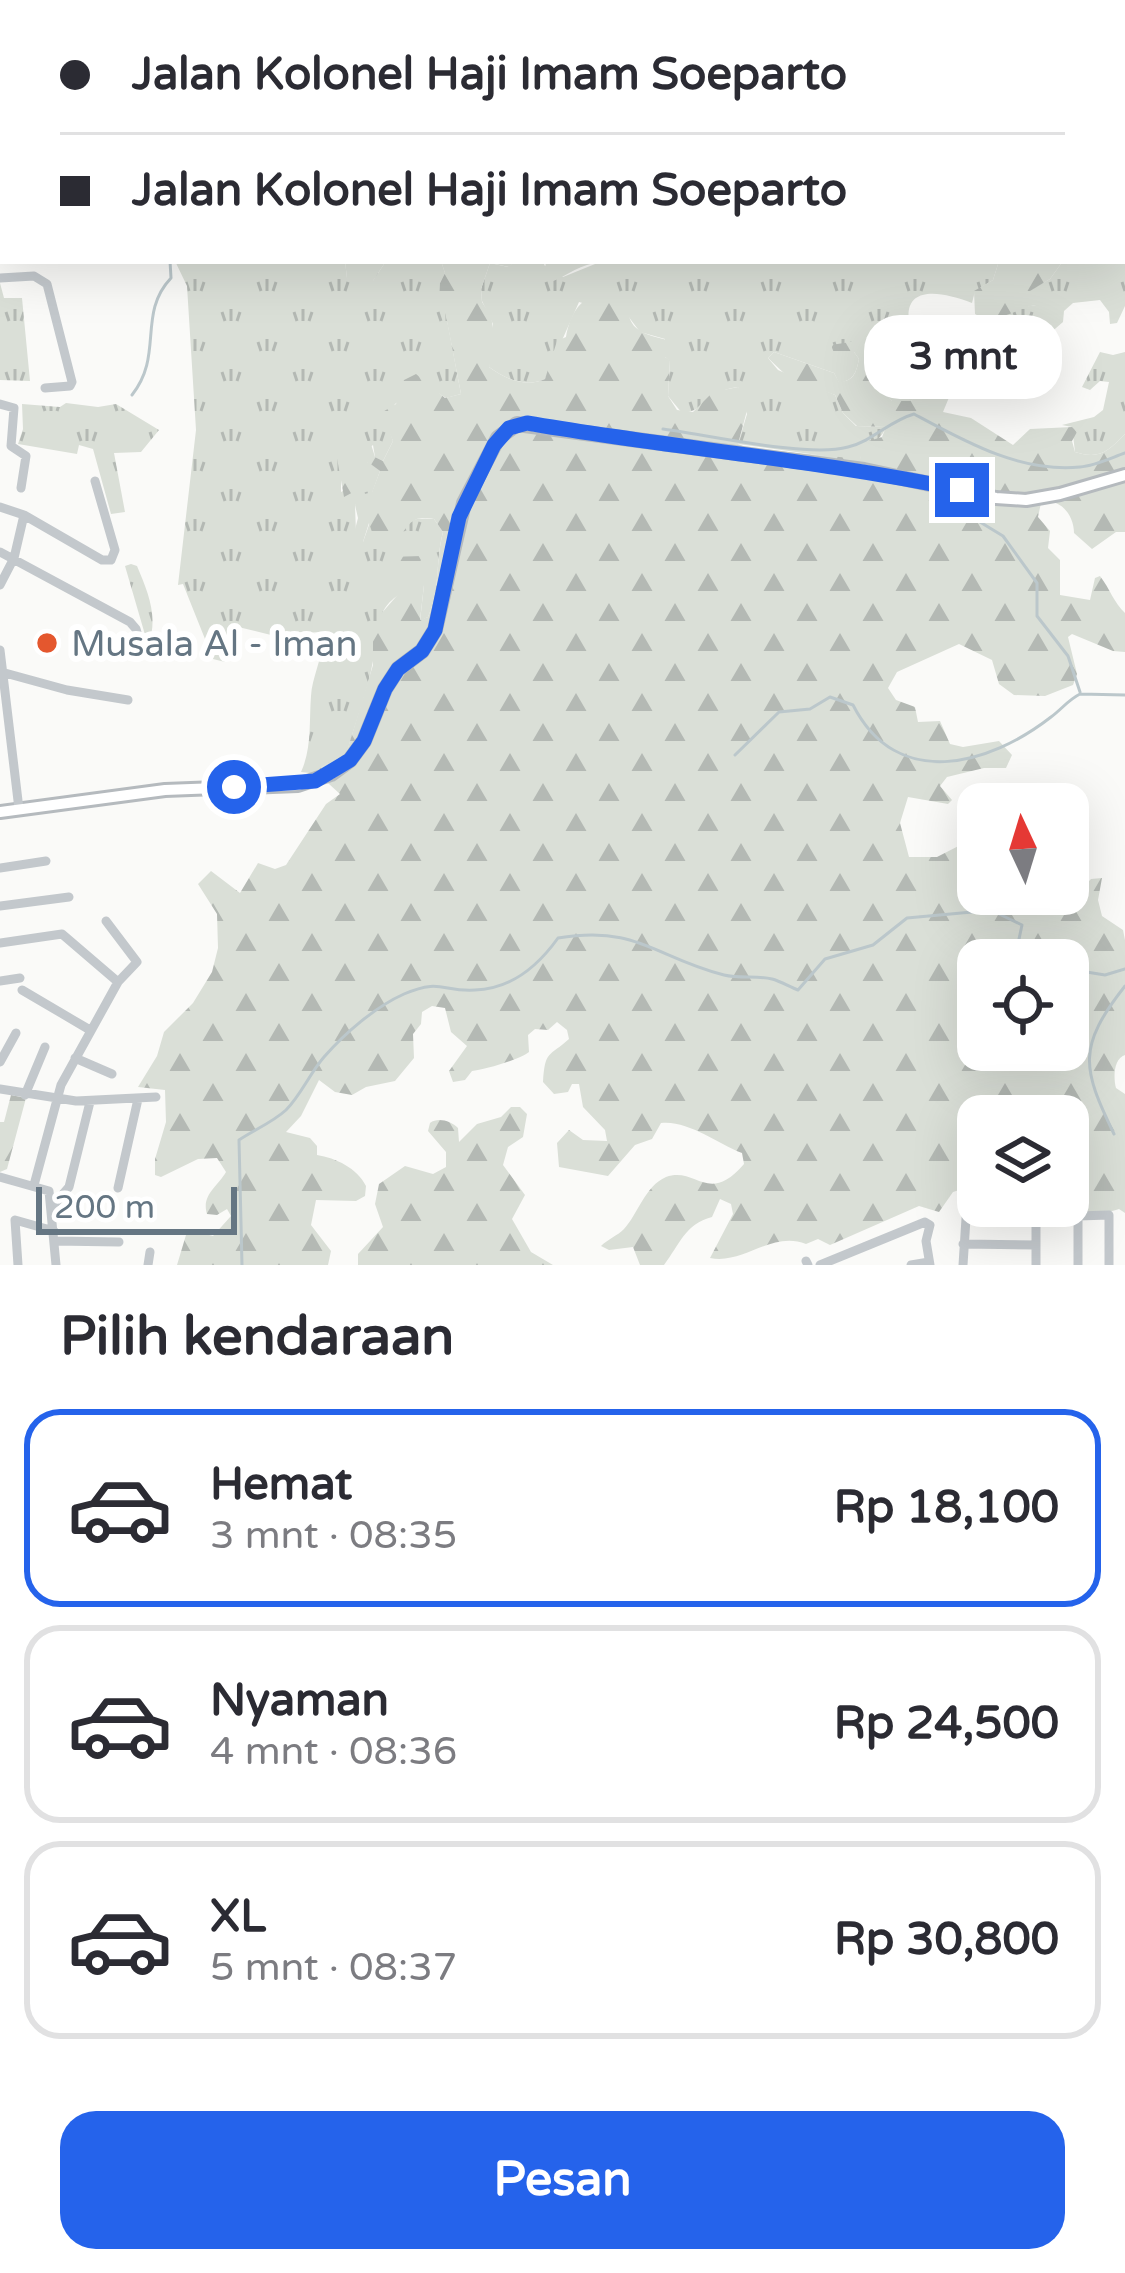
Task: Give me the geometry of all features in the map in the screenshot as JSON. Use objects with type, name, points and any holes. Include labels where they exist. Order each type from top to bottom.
[{"type":"main road","points":[[0,812],[165,790],[298,785],[332,774],[364,741],[398,669],[422,651],[435,630],[464,503],[494,445],[517,424],[864,470],[996,498],[1026,500],[1060,494],[1125,475]]},
{"type":"street","points":[[0,278],[40,277],[47,284],[72,384],[44,388]]},
{"type":"street","points":[[0,404],[14,408],[11,446],[26,456],[21,488]]},
{"type":"street","points":[[0,507],[24,515],[102,560],[111,560],[115,550],[95,481]]},
{"type":"street","points":[[0,585],[14,558],[24,515]]},
{"type":"street","points":[[0,552],[130,622],[141,646]]},
{"type":"street","points":[[2,653],[3,710],[19,809]]},
{"type":"street","points":[[5,673],[128,700]]},
{"type":"street","points":[[0,868],[46,861]]},
{"type":"street","points":[[0,906],[69,897]]},
{"type":"street","points":[[34,1184],[55,1100],[118,982],[137,960],[106,921]]},
{"type":"street","points":[[0,943],[62,934],[118,982]]},
{"type":"street","points":[[0,981],[21,984],[90,1030]]},
{"type":"street","points":[[0,1062],[16,1033]]},
{"type":"street","points":[[25,1095],[45,1047]]},
{"type":"street","points":[[75,1058],[112,1074]]},
{"type":"street","points":[[0,1090],[90,1102],[156,1097]]},
{"type":"street","points":[[118,1188],[138,1099]]},
{"type":"street","points":[[52,1207],[70,1186],[90,1102]]},
{"type":"street","points":[[0,1177],[49,1191],[56,1265]]},
{"type":"street","points":[[1108,1215],[1109,1265]]},
{"type":"street","points":[[1078,1265],[1078,1216],[1125,1215]]},
{"type":"street","points":[[18,1265],[15,1220],[54,1236],[119,1242]]},
{"type":"street","points":[[820,1265],[926,1222],[930,1225],[929,1263],[911,1265]]},
{"type":"street","points":[[963,1265],[965,1227]]},
{"type":"street","points":[[1036,1227],[1036,1265]]},
{"type":"street","points":[[963,1244],[1036,1245]]},
{"type":"street","points":[[148,1265],[150,1252]]},
{"type":"green space","points":[[176,264],[345,264],[347,278],[373,281],[384,264],[442,264],[445,273],[440,283],[461,394],[446,398],[424,384],[395,404],[386,420],[393,441],[383,461],[375,457],[373,445],[341,471],[341,492],[358,482],[368,461],[380,471],[372,493],[355,505],[356,533],[363,542],[370,522],[373,528],[434,519],[443,532],[432,606],[428,617],[420,621],[424,585],[388,604],[379,622],[371,672],[347,752],[318,774],[301,772],[321,632],[271,635],[230,625],[225,662],[213,659],[183,584],[178,585],[196,430],[187,286]]},
{"type":"green space","points":[[345,264],[384,264],[373,281],[356,288],[347,278]]},
{"type":"green space","points":[[442,264],[490,264],[481,289],[496,346],[489,367],[509,378],[538,382],[545,379],[557,341],[566,337],[580,305],[596,296],[617,300],[628,307],[636,328],[671,341],[672,351],[665,357],[670,360],[668,396],[677,410],[693,412],[713,392],[738,387],[749,403],[738,444],[748,448],[860,459],[862,443],[882,437],[886,427],[857,426],[843,413],[835,395],[789,378],[768,358],[774,352],[834,373],[839,382],[854,375],[859,359],[854,352],[834,353],[831,345],[870,339],[896,340],[901,347],[897,371],[884,381],[882,390],[892,401],[911,401],[927,380],[940,390],[955,383],[943,412],[971,418],[1013,445],[1030,429],[1072,427],[1077,432],[1072,441],[1075,452],[1091,455],[1108,449],[1125,434],[1125,532],[1116,532],[1092,549],[1074,533],[1069,514],[1060,505],[1041,503],[1038,517],[1050,531],[1048,548],[1060,560],[1060,595],[1090,600],[1095,578],[1100,576],[1125,613],[1125,652],[1072,634],[1068,637],[1077,674],[1073,685],[1045,696],[1014,695],[999,684],[992,660],[959,644],[897,672],[888,688],[896,700],[915,707],[918,722],[940,721],[950,744],[963,747],[999,741],[1012,755],[1006,768],[947,777],[940,786],[952,800],[948,804],[908,797],[900,823],[909,857],[937,857],[957,847],[957,915],[1089,915],[1089,881],[1102,878],[1098,900],[1102,916],[1123,930],[1125,940],[1125,1055],[1117,1064],[1115,1079],[1116,1088],[1125,1094],[1125,1213],[1119,1209],[1089,1215],[1089,1095],[957,1095],[957,1191],[939,1212],[919,1206],[830,1245],[818,1239],[806,1244],[781,1241],[735,1257],[710,1258],[733,1214],[731,1204],[720,1199],[712,1217],[689,1230],[664,1265],[640,1265],[633,1247],[609,1250],[601,1246],[624,1229],[659,1181],[676,1175],[721,1182],[744,1164],[742,1153],[692,1129],[661,1123],[652,1139],[635,1145],[608,1176],[559,1167],[557,1143],[569,1130],[583,1140],[607,1141],[605,1130],[583,1107],[579,1084],[554,1094],[543,1082],[547,1059],[569,1039],[567,1030],[557,1022],[548,1030],[535,1029],[528,1035],[525,1055],[472,1071],[465,1080],[453,1082],[449,1071],[467,1046],[451,1032],[445,1008],[432,1006],[422,1012],[421,1024],[413,1034],[414,1058],[395,1081],[352,1095],[335,1092],[319,1080],[301,1116],[286,1132],[310,1138],[317,1155],[345,1165],[366,1186],[365,1196],[356,1201],[316,1200],[311,1225],[331,1251],[328,1265],[177,1265],[186,1235],[194,1231],[213,1236],[231,1216],[227,1209],[207,1214],[206,1207],[208,1196],[226,1172],[217,1158],[198,1159],[161,1177],[155,1175],[166,1122],[165,1090],[138,1087],[157,1056],[164,1032],[193,1003],[212,972],[218,948],[217,914],[198,884],[211,871],[240,893],[258,863],[275,869],[286,865],[326,804],[340,794],[318,774],[347,751],[373,665],[373,637],[380,615],[401,591],[390,575],[388,557],[422,556],[420,620],[428,617],[443,532],[434,519],[420,518],[397,540],[381,543],[369,523],[363,542],[356,545],[352,541],[358,518],[355,505],[361,495],[372,492],[380,471],[368,462],[357,490],[344,497],[335,447],[346,441],[370,441],[375,457],[383,461],[393,441],[381,413],[396,404],[404,380],[416,374],[445,398],[461,394],[445,311],[439,304],[445,273]]},
{"type":"green space","points":[[490,264],[544,264],[563,277],[595,264],[998,264],[993,280],[975,291],[972,303],[934,294],[916,298],[910,305],[911,332],[937,338],[952,350],[948,370],[955,383],[950,386],[911,401],[892,401],[882,391],[901,347],[843,352],[854,352],[859,359],[854,375],[839,383],[834,373],[774,352],[768,358],[778,370],[835,395],[856,426],[886,427],[860,459],[853,460],[738,444],[747,414],[738,387],[682,413],[668,396],[670,361],[665,357],[665,339],[640,332],[628,316],[579,302],[545,379],[523,382],[495,371],[489,367],[493,324],[481,289]]},
{"type":"green space","points":[[546,264],[589,264],[551,282],[544,278]]},
{"type":"green space","points":[[998,264],[1061,264],[1050,279],[1030,291],[1039,300],[1036,305],[997,318],[982,317],[975,314],[974,291],[993,280]]},
{"type":"green space","points":[[1061,264],[1125,264],[1125,306],[1117,323],[1110,324],[1109,312],[1100,300],[1073,303],[1064,311],[1063,322],[1049,334],[1020,329],[1014,335],[1001,318],[1011,309],[1036,305],[1029,291],[1050,279]]},
{"type":"green space","points":[[0,283],[4,298],[22,298],[30,381],[0,380]]},
{"type":"green space","points":[[1100,352],[1125,352],[1125,434],[1103,452],[1091,455],[1075,452],[1072,427],[1062,425],[1103,410],[1109,382],[1100,381],[1090,390],[1082,387]]},
{"type":"green space","points":[[66,403],[116,404],[159,430],[141,452],[114,453],[125,512],[111,514],[93,449],[79,445],[77,454],[18,444],[22,404],[60,407]]},
{"type":"green space","points":[[125,566],[137,566],[151,605],[148,645]]},
{"type":"green space","points":[[11,1095],[26,1098],[7,1169],[0,1172],[0,1122],[4,1122]]},
{"type":"green space","points":[[511,1107],[520,1107],[527,1114],[523,1137],[508,1147],[503,1165],[525,1195],[512,1219],[531,1252],[553,1265],[358,1265],[358,1254],[383,1227],[375,1204],[379,1184],[405,1166],[433,1174],[446,1167],[446,1152],[428,1131],[430,1123],[441,1120],[455,1126],[459,1142],[477,1124],[501,1117]]},
{"type":"waterway","points":[[132,395],[147,365],[155,306],[171,278],[170,264]]},
{"type":"waterway","points":[[663,429],[784,448],[830,450],[857,444],[914,414],[993,453],[1036,465],[1086,466],[1125,453]]},
{"type":"waterway","points":[[980,522],[1003,536],[1037,583],[1037,616],[1068,656],[1080,692]]},
{"type":"waterway","points":[[735,755],[779,712],[810,709],[830,697],[853,705],[872,732],[894,750],[918,760],[945,762],[1000,748],[1080,694],[1125,695]]},
{"type":"waterway","points":[[242,1265],[239,1140],[286,1110],[341,1039],[371,1013],[404,994],[434,986],[475,990],[501,985],[533,966],[558,938],[585,935],[627,939],[700,968],[772,979],[798,990],[825,959],[873,945],[907,918],[995,912],[1022,925],[1019,939]]},
{"type":"waterway","points":[[1089,972],[1105,975],[1125,969]]},
{"type":"waterway","points":[[1114,1134],[1095,1092],[1090,1058],[1099,1026],[1125,986]]},
{"type":"place","name":"Musala Al - Iman","points":[[47,643]]},
{"type":"route","points":[[234,787],[298,785],[332,774],[350,760],[398,669],[422,651],[435,630],[464,503],[498,438],[517,424],[864,470],[962,490]]}]
